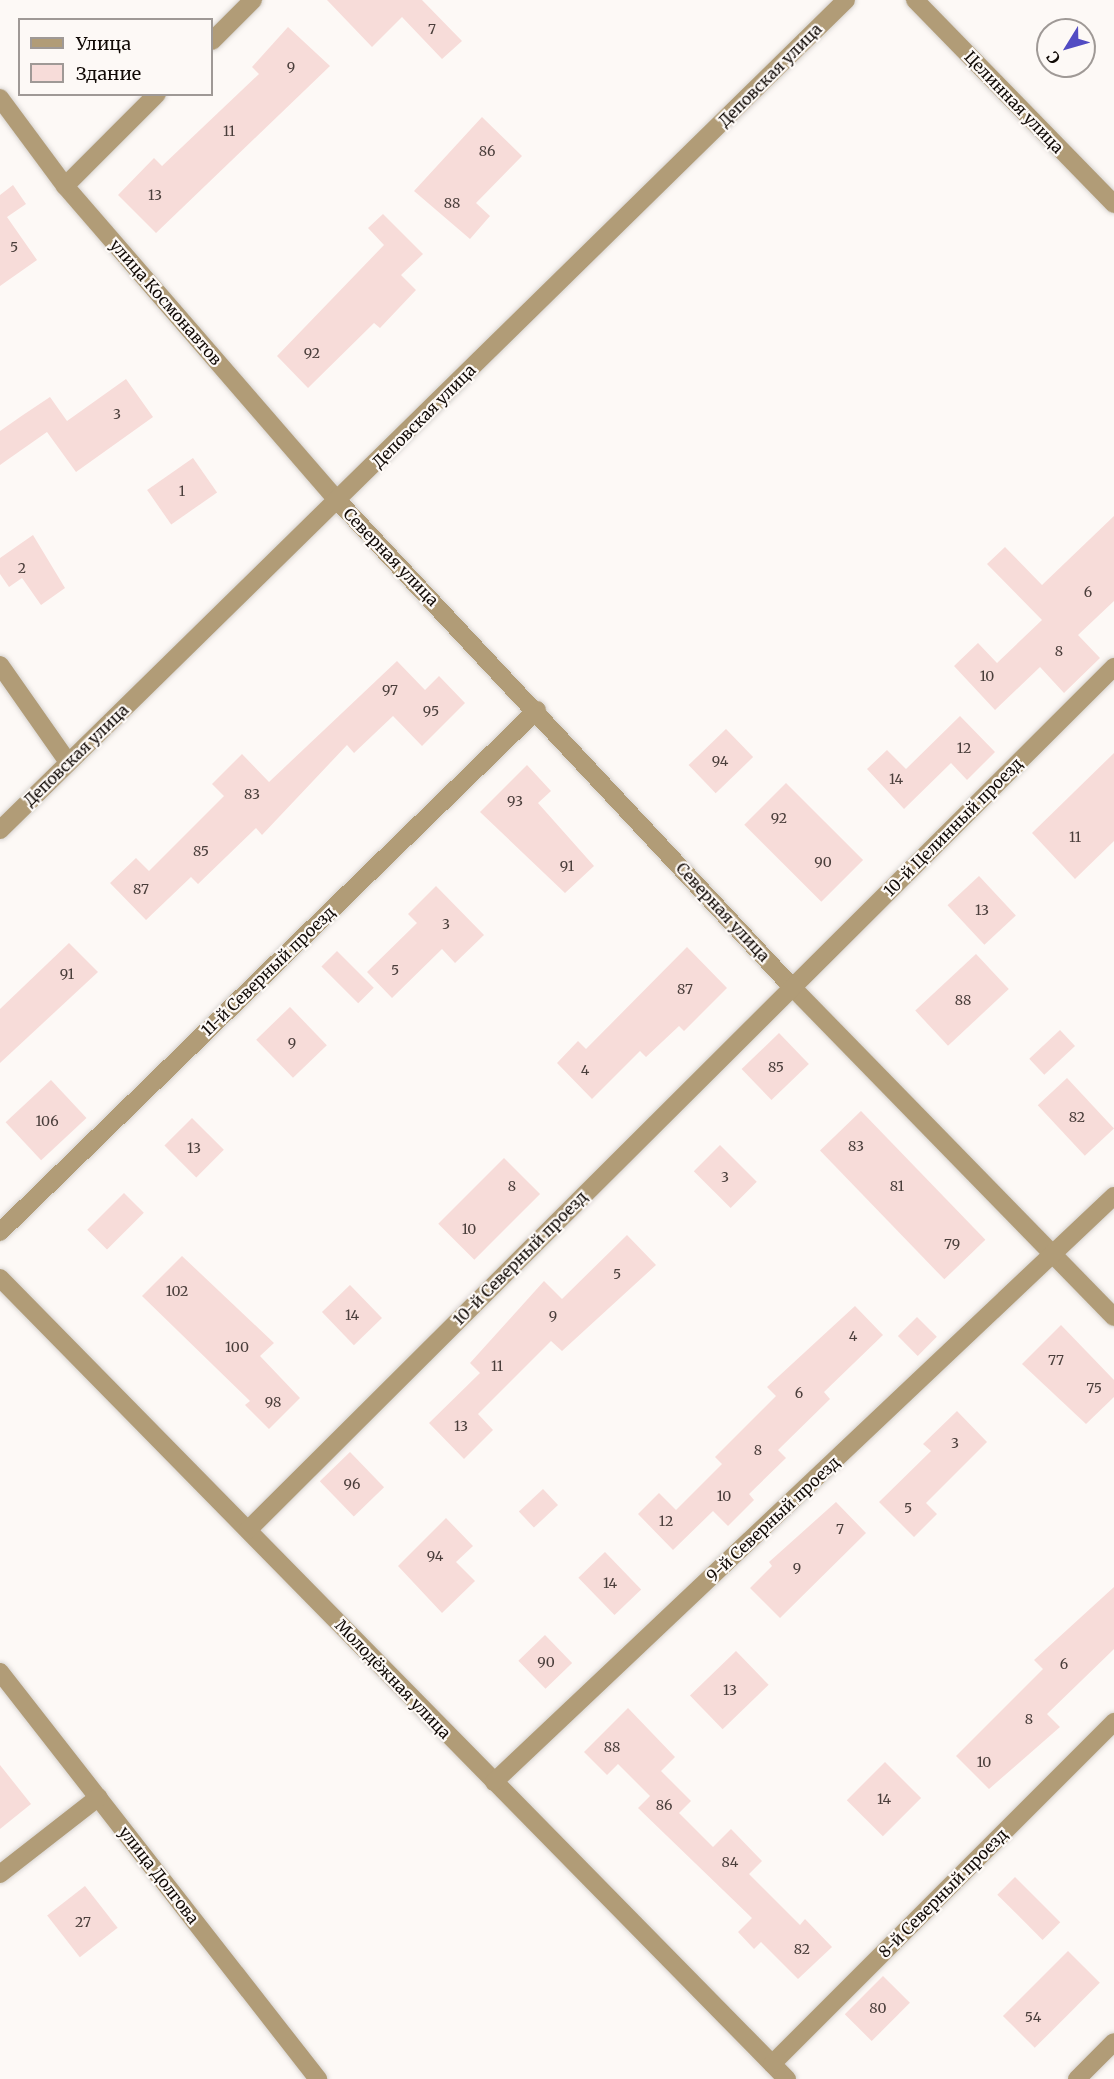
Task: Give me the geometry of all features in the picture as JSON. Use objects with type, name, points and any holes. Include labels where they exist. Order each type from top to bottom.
[{"type":"street","points":[[213,40],[253,0]]},
{"type":"street","name":"Деповская улица","points":[[0,830],[338,501],[846,0]]},
{"type":"street","name":"Целинная улица","points":[[915,0],[1114,204]]},
{"type":"street","points":[[65,186],[156,96]]},
{"type":"street","name":"улица Космонавтов","points":[[0,98],[65,186],[338,501]]},
{"type":"street","name":"Северная улица","points":[[338,501],[537,710],[792,987],[1051,1257],[1114,1317]]},
{"type":"street","points":[[0,665],[68,762]]},
{"type":"street","name":"10-й Целинный проезд","points":[[792,987],[1114,667]]},
{"type":"street","name":"11-й Северный проезд","points":[[0,1232],[537,710]]},
{"type":"street","name":"10-й Северный проезд","points":[[248,1530],[792,987]]},
{"type":"street","name":"9-й Северный проезд","points":[[494,1782],[1114,1196]]},
{"type":"street","name":"Молодёжная улица","points":[[0,1278],[787,2079]]},
{"type":"street","name":"улица Долгова","points":[[0,1672],[318,2079]]},
{"type":"street","name":"8-й Северный проезд","points":[[772,2064],[1114,1722]]},
{"type":"street","points":[[0,1874],[99,1797]]},
{"type":"street","points":[[1077,2079],[1114,2042]]},
{"type":"building","points":[[327,0],[422,0],[462,41],[442,59],[402,17],[372,47]]},
{"type":"building","points":[[288,27],[330,66],[156,233],[118,195],[154,158],[162,166],[259,74],[252,67]]},
{"type":"building","points":[[482,117],[522,156],[476,203],[490,216],[470,239],[414,191]]},
{"type":"building","points":[[13,185],[26,204],[7,217],[37,260],[0,286],[0,195]]},
{"type":"building","points":[[383,214],[423,254],[401,275],[416,290],[380,328],[374,323],[308,388],[277,356],[384,245],[368,228]]},
{"type":"building","points":[[126,379],[153,417],[76,472],[47,432],[0,465],[0,431],[23,415],[50,397],[67,421]]},
{"type":"building","points":[[193,458],[217,492],[171,525],[147,490]]},
{"type":"building","points":[[1114,516],[1114,601],[1078,635],[1100,658],[1064,693],[1040,667],[995,710],[954,666],[978,643],[997,663],[1042,620],[987,564],[1005,547],[1042,585]]},
{"type":"building","points":[[33,535],[65,588],[41,605],[22,578],[9,587],[0,574],[0,558]]},
{"type":"building","points":[[397,661],[425,690],[439,676],[465,703],[422,746],[393,716],[354,753],[347,745],[262,835],[256,828],[198,884],[191,877],[146,920],[110,883],[136,858],[149,871],[224,796],[212,784],[242,754],[269,782]]},
{"type":"building","points":[[960,716],[995,752],[967,780],[951,763],[904,809],[867,769],[887,750],[906,769]]},
{"type":"building","points":[[726,729],[753,757],[716,793],[689,765]]},
{"type":"building","points":[[1114,753],[1114,841],[1075,879],[1032,833]]},
{"type":"building","points":[[527,765],[551,791],[538,803],[594,866],[565,893],[480,812]]},
{"type":"building","points":[[786,783],[863,860],[821,902],[744,825]]},
{"type":"building","points":[[979,876],[1016,915],[984,945],[948,905]]},
{"type":"building","points":[[436,886],[484,935],[455,963],[442,949],[392,998],[367,972],[417,923],[408,914]]},
{"type":"building","points":[[69,943],[98,972],[0,1063],[0,1009]]},
{"type":"building","points":[[687,947],[727,988],[684,1031],[679,1026],[646,1057],[640,1051],[592,1099],[557,1063],[578,1041],[586,1049]]},
{"type":"building","points":[[337,951],[374,988],[358,1003],[321,967]]},
{"type":"building","points":[[976,954],[1009,989],[948,1046],[915,1011]]},
{"type":"building","points":[[290,1007],[327,1045],[293,1078],[256,1040]]},
{"type":"building","points":[[1060,1030],[1075,1046],[1044,1075],[1029,1059]]},
{"type":"building","points":[[779,1033],[809,1064],[771,1100],[742,1069]]},
{"type":"building","points":[[1067,1078],[1114,1128],[1085,1156],[1038,1105]]},
{"type":"building","points":[[51,1080],[86,1118],[41,1160],[6,1122]]},
{"type":"building","points":[[861,1111],[985,1240],[944,1279],[820,1151]]},
{"type":"building","points":[[192,1118],[224,1150],[196,1177],[164,1146]]},
{"type":"building","points":[[720,1145],[757,1182],[731,1208],[694,1171]]},
{"type":"building","points":[[504,1158],[540,1194],[474,1260],[438,1224]]},
{"type":"building","points":[[124,1193],[144,1213],[107,1250],[87,1230]]},
{"type":"building","points":[[627,1235],[656,1265],[562,1351],[551,1341],[478,1414],[493,1430],[464,1459],[429,1423],[480,1373],[470,1363],[544,1281],[562,1299]]},
{"type":"building","points":[[182,1256],[274,1343],[260,1356],[300,1398],[269,1429],[245,1405],[250,1401],[142,1296]]},
{"type":"building","points":[[350,1285],[382,1318],[354,1345],[322,1312]]},
{"type":"building","points":[[855,1306],[883,1335],[824,1392],[830,1399],[778,1450],[786,1458],[749,1494],[754,1500],[728,1526],[713,1511],[673,1550],[638,1514],[659,1493],[676,1510],[722,1464],[715,1457],[776,1396],[767,1387]]},
{"type":"building","points":[[917,1317],[937,1337],[918,1356],[898,1336]]},
{"type":"building","points":[[1061,1325],[1114,1380],[1114,1397],[1086,1424],[1022,1364]]},
{"type":"building","points":[[957,1411],[987,1442],[926,1503],[937,1514],[914,1537],[879,1502],[931,1451],[923,1444]]},
{"type":"building","points":[[350,1452],[384,1487],[354,1516],[320,1481]]},
{"type":"building","points":[[543,1489],[558,1505],[534,1528],[519,1512]]},
{"type":"building","points":[[836,1502],[866,1533],[780,1618],[750,1588],[772,1566],[769,1562]]},
{"type":"building","points":[[446,1518],[473,1546],[456,1562],[475,1581],[442,1613],[398,1566]]},
{"type":"building","points":[[605,1552],[641,1589],[615,1615],[578,1578]]},
{"type":"building","points":[[1114,1587],[1114,1649],[1047,1714],[1060,1727],[989,1789],[956,1756],[1043,1669],[1034,1660]]},
{"type":"building","points":[[545,1635],[572,1663],[545,1689],[518,1661]]},
{"type":"building","points":[[736,1651],[769,1685],[723,1729],[690,1695]]},
{"type":"building","points":[[628,1708],[675,1757],[661,1771],[691,1801],[679,1813],[713,1847],[731,1829],[762,1861],[749,1874],[800,1925],[805,1919],[832,1947],[798,1979],[761,1942],[754,1949],[738,1932],[752,1918],[638,1808],[650,1796],[618,1764],[607,1775],[584,1752]]},
{"type":"building","points":[[885,1762],[921,1798],[883,1836],[847,1800]]},
{"type":"building","points":[[0,1765],[31,1804],[0,1829]]},
{"type":"building","points":[[1015,1877],[1060,1922],[1043,1940],[997,1895]]},
{"type":"building","points":[[85,1886],[118,1928],[80,1957],[47,1916]]},
{"type":"building","points":[[1068,1951],[1100,1983],[1035,2048],[1003,2016]]},
{"type":"building","points":[[883,1976],[910,2003],[872,2041],[845,2014]]}]
